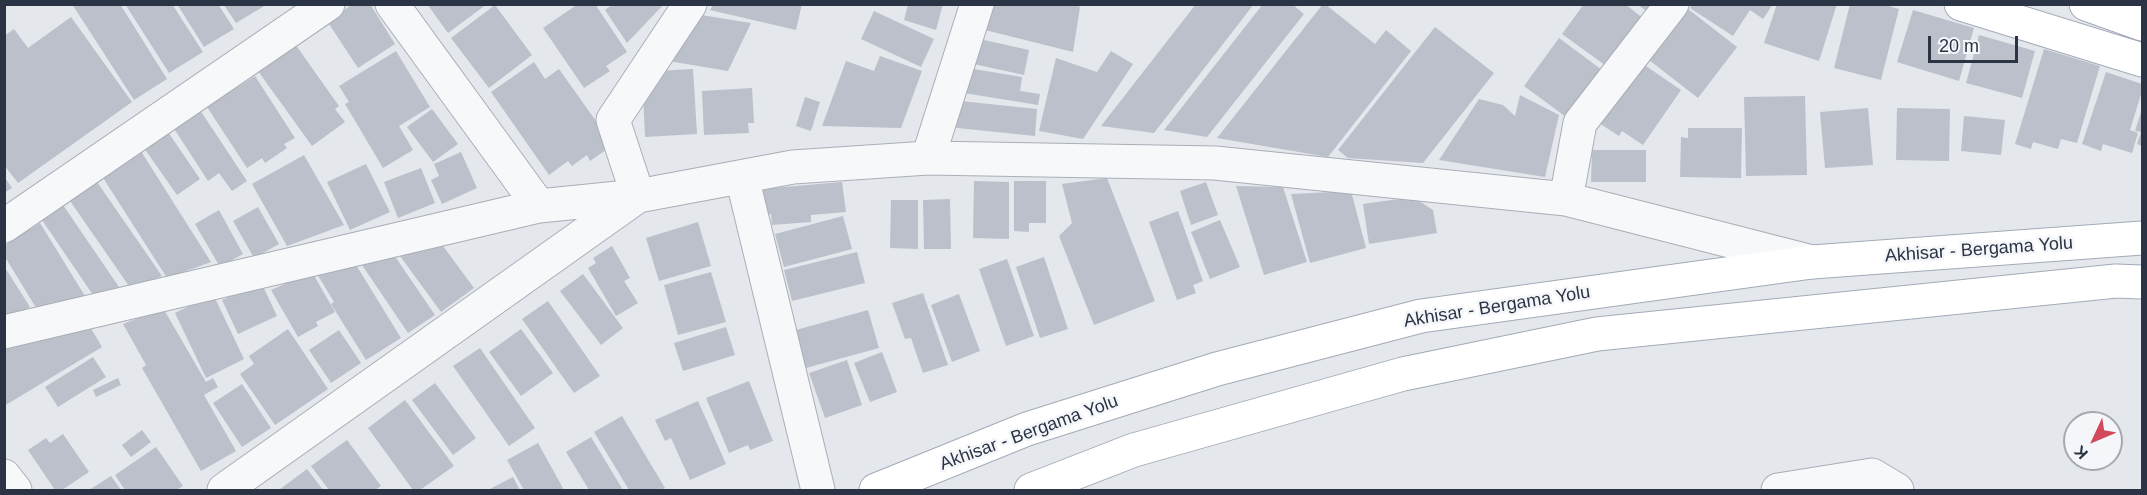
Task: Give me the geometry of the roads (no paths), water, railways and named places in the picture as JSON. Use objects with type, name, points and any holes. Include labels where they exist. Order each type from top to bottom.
[{"type":"main road","points":[[1961,4],[2142,60]]},
{"type":"main road","points":[[2086,4],[2142,24]]},
{"type":"main road","name":"Akhisar - Bergama Yolu","points":[[876,490],[1027,429],[1217,369],[1421,316],[1812,262],[2142,238]]},
{"type":"main road","points":[[1031,490],[1134,450],[1403,374],[1597,334],[2134,280]]},
{"type":"street","points":[[4,226],[328,4]]},
{"type":"street","points":[[392,4],[539,206]]},
{"type":"street","points":[[638,196],[613,120],[690,4]]},
{"type":"street","points":[[927,158],[977,4]]},
{"type":"street","points":[[1566,199],[1581,123],[1672,4]]},
{"type":"street","points":[[4,332],[539,206],[638,196],[793,167],[927,158],[1215,163],[1566,199],[1812,262]]},
{"type":"street","points":[[742,177],[818,490]]},
{"type":"street","points":[[224,490],[638,196]]},
{"type":"street","points":[[1778,490],[1872,475],[1898,490]]},
{"type":"street","points":[[4,476],[15,490]]}]
